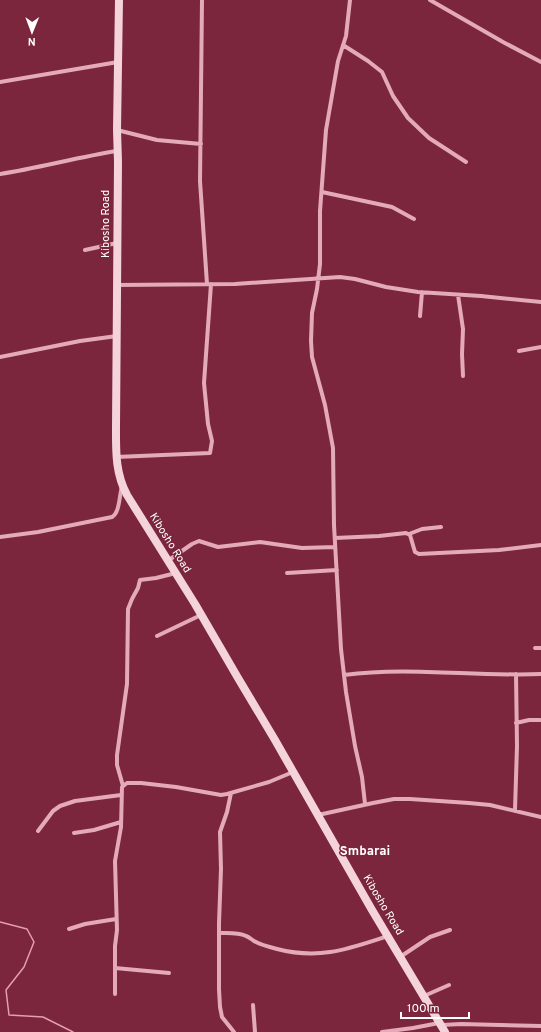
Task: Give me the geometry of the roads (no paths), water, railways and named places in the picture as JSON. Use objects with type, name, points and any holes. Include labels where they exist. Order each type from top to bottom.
[{"type":"street","name":"Kibosho Road","points":[[120,0],[117,130],[116,457],[119,477],[122,486],[177,573],[442,1027]]},
{"type":"street","points":[[116,457],[210,453],[212,441],[208,424],[204,383],[209,284],[200,181],[202,0]]},
{"type":"street","points":[[350,0],[347,31],[338,61],[326,130],[319,278],[312,313],[311,341],[312,357],[325,405],[333,448],[335,547],[341,649],[365,804]]},
{"type":"street","points":[[430,0],[541,62]]},
{"type":"street","points":[[343,45],[382,72],[393,96],[408,118],[429,138],[466,162]]},
{"type":"street","points":[[0,82],[118,62]]},
{"type":"street","points":[[117,130],[157,140],[201,144]]},
{"type":"street","points":[[0,174],[27,170],[118,151]]},
{"type":"street","points":[[322,192],[392,208],[414,219]]},
{"type":"street","points":[[85,250],[117,243]]},
{"type":"street","points":[[117,284],[209,284],[270,282],[319,278],[347,278],[381,286],[422,292],[541,302]]},
{"type":"street","points":[[420,316],[422,292]]},
{"type":"street","points":[[458,295],[463,329],[463,376]]},
{"type":"street","points":[[0,357],[74,342],[117,336]]},
{"type":"street","points":[[519,351],[541,347]]},
{"type":"street","points":[[0,537],[38,532],[112,517],[118,510],[119,494],[122,486]]},
{"type":"street","points":[[335,538],[378,536],[403,532],[409,534],[422,529],[441,527]]},
{"type":"street","points":[[409,534],[415,552],[419,554],[499,550],[541,545]]},
{"type":"street","points":[[169,560],[192,544],[199,542],[218,548],[260,542],[302,548],[335,547]]},
{"type":"street","points":[[286,573],[337,570]]},
{"type":"street","points":[[115,994],[115,861],[121,822],[122,786],[117,765],[117,755],[127,684],[128,609],[138,588],[140,580],[177,573]]},
{"type":"street","points":[[157,636],[201,615]]},
{"type":"street","points":[[535,648],[541,648]]},
{"type":"street","points":[[344,675],[366,672],[541,674]]},
{"type":"street","points":[[514,810],[516,674]]},
{"type":"street","points":[[516,723],[529,720],[540,720]]},
{"type":"street","points":[[122,786],[127,783],[141,783],[176,787],[221,795],[269,782],[293,772]]},
{"type":"street","points":[[231,793],[220,832],[221,869],[219,933],[220,1006],[222,1017],[234,1032]]},
{"type":"street","points":[[38,831],[48,817],[60,806],[75,801],[121,795]]},
{"type":"street","points":[[318,815],[394,799],[424,799],[469,803],[514,810],[541,817]]},
{"type":"street","points":[[74,834],[121,822]]},
{"type":"street","points":[[69,929],[85,924],[116,919]]},
{"type":"street","points":[[400,957],[430,937],[450,930]]},
{"type":"street","points":[[219,933],[240,934],[265,946],[296,953],[333,952],[388,936]]},
{"type":"street","points":[[115,968],[169,972]]},
{"type":"street","points":[[424,996],[449,985]]},
{"type":"street","points":[[253,1005],[255,1032]]},
{"type":"street","points":[[382,1032],[460,1024],[541,1026]]},
{"type":"waterway","points":[[0,922],[27,929],[34,942],[24,967],[6,990],[9,1015],[43,1017],[73,1032]]},
{"type":"district","name":"Smbarai","points":[[365,852]]}]
